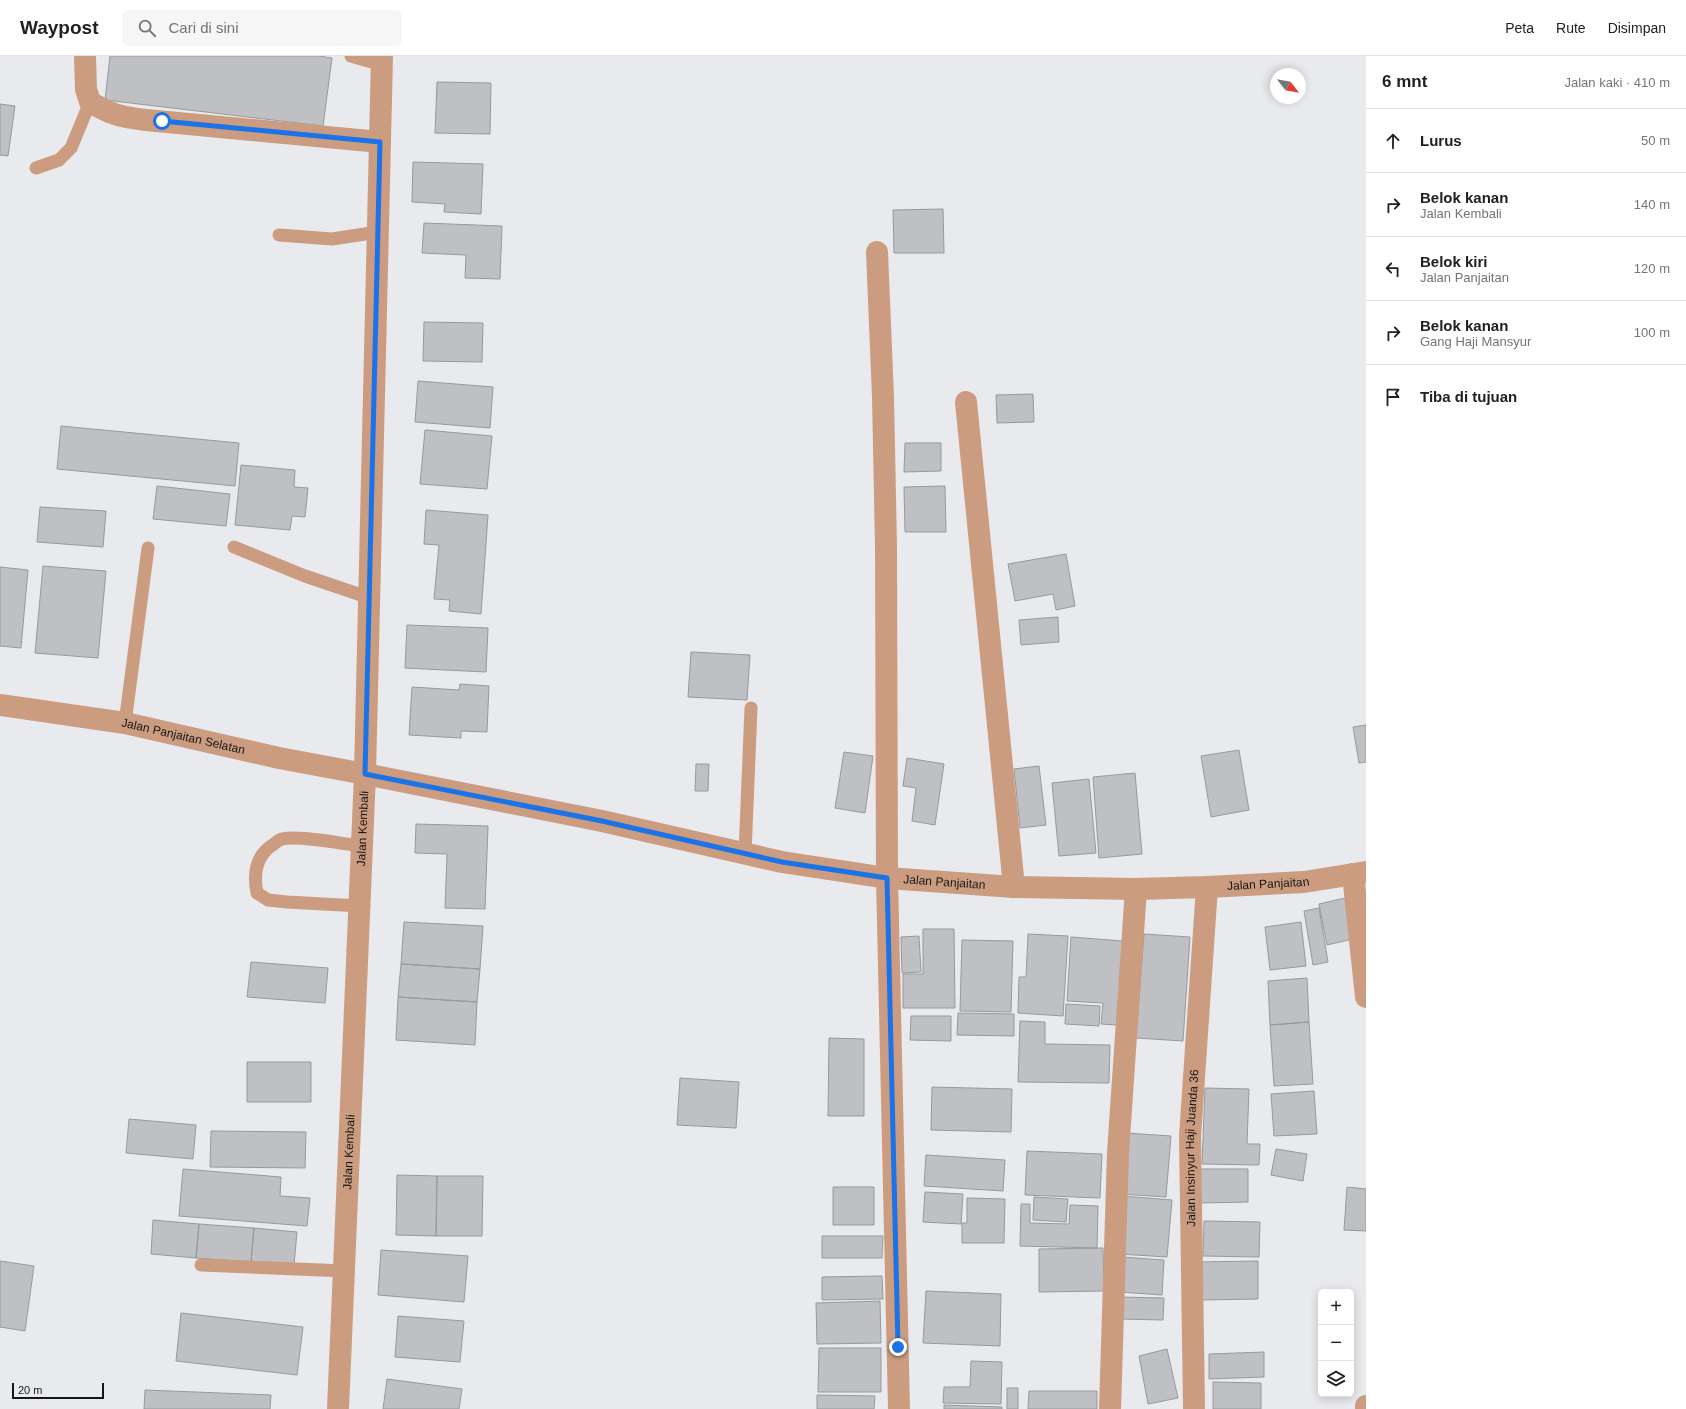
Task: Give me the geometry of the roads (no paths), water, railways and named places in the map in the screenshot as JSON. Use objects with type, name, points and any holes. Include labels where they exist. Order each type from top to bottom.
[{"type":"street","points":[[85,56],[86,89],[90,102],[107,112],[124,117],[380,142]]},
{"type":"street","name":"Jalan Kembali","points":[[338,1409],[365,774],[382,61]]},
{"type":"street","points":[[877,252],[883,397],[886,546],[887,878],[899,1409]]},
{"type":"street","points":[[966,402],[1014,887]]},
{"type":"street","name":"Jalan Panjaitan Selatan","points":[[0,705],[125,723],[279,758],[365,774]]},
{"type":"street","name":"Jalan Panjaitan","points":[[365,774],[602,821],[782,862],[887,878],[1014,887],[1136,889],[1207,888],[1304,882],[1360,873]]},
{"type":"street","points":[[1360,873],[1366,997]]},
{"type":"street","name":"Jalan Insinyur Haji Juanda 36","points":[[1194,1409],[1190,1136],[1207,888]]},
{"type":"street","points":[[1110,1409],[1118,1154],[1136,889]]},
{"type":"lane","points":[[351,56],[382,61]]},
{"type":"lane","points":[[36,168],[59,160],[71,148],[90,102]]},
{"type":"lane","points":[[279,235],[332,238],[378,232]]},
{"type":"lane","points":[[234,547],[305,576],[370,598]]},
{"type":"lane","points":[[125,723],[148,548]]},
{"type":"lane","points":[[745,854],[751,708]]},
{"type":"lane","points":[[360,906],[268,900],[257,893],[255,883],[257,862],[266,849],[281,839],[298,838],[362,846]]},
{"type":"lane","points":[[201,1265],[345,1271]]}]
